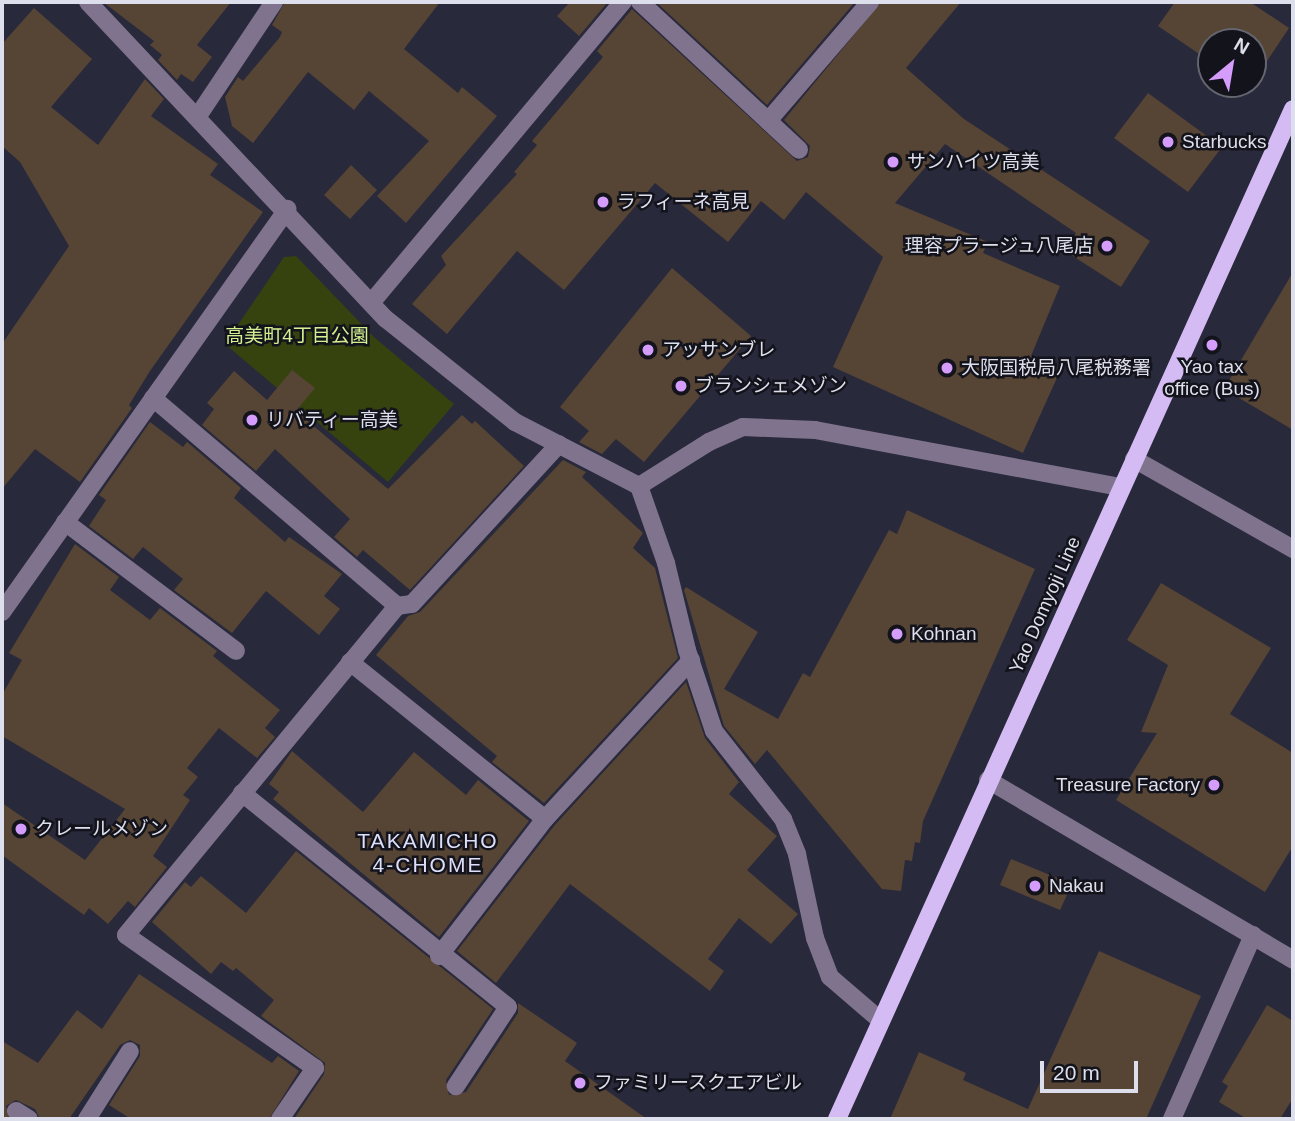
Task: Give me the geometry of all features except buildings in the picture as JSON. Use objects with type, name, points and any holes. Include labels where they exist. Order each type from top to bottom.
[{"type":"main road","name":"Yao Domyoji Line","points":[[837,1119],[1293,109]]},
{"type":"street","points":[[89,2],[286,209],[371,303],[515,422],[639,486],[666,563],[691,660],[714,731],[783,819],[797,854],[815,938],[831,977],[880,1020]]},
{"type":"street","points":[[198,116],[274,2]]},
{"type":"street","points":[[371,303],[623,2]]},
{"type":"street","points":[[640,2],[799,150]]},
{"type":"street","points":[[768,121],[870,2]]},
{"type":"street","points":[[2,612],[286,209]]},
{"type":"street","points":[[153,398],[397,606]]},
{"type":"street","points":[[639,486],[709,442],[743,427],[815,430],[1121,487]]},
{"type":"street","points":[[280,1119],[315,1068],[126,935],[397,606],[411,604],[559,444]]},
{"type":"street","points":[[1134,460],[1293,549]]},
{"type":"street","points":[[65,522],[236,651]]},
{"type":"street","points":[[439,956],[545,819],[691,660]]},
{"type":"street","points":[[350,662],[545,819]]},
{"type":"street","points":[[988,780],[1293,960]]},
{"type":"street","points":[[242,793],[439,956],[508,1007],[456,1086]]},
{"type":"street","points":[[1172,1119],[1253,935]]},
{"type":"street","points":[[87,1119],[130,1051]]},
{"type":"green space","name":"高美町4丁目公園","points":[[296,256],[375,338],[454,404],[388,482],[225,344],[284,257]]},
{"type":"place","name":"Starbucks","points":[[1168,142]]},
{"type":"place","name":"サンハイツ高美","points":[[893,162]]},
{"type":"place","name":"ラフィーネ高見","points":[[603,202]]},
{"type":"place","name":"理容プラージュ八尾店","points":[[1107,246]]},
{"type":"place","name":"Yao tax office (Bus)","points":[[1212,345]]},
{"type":"place","name":"アッサンブレ","points":[[648,350]]},
{"type":"place","name":"大阪国税局八尾税務署","points":[[947,368]]},
{"type":"place","name":"ブランシェメゾン","points":[[681,386]]},
{"type":"place","name":"リバティー高美","points":[[252,420]]},
{"type":"place","name":"Kohnan","points":[[897,634]]},
{"type":"place","name":"Treasure Factory","points":[[1214,785]]},
{"type":"place","name":"クレールメゾン","points":[[21,829]]},
{"type":"place","name":"Nakau","points":[[1035,886]]},
{"type":"place","name":"ファミリースクエアビル","points":[[580,1083]]},
{"type":"district","name":"TAKAMICHO 4-CHOME","points":[[428,853]]}]
